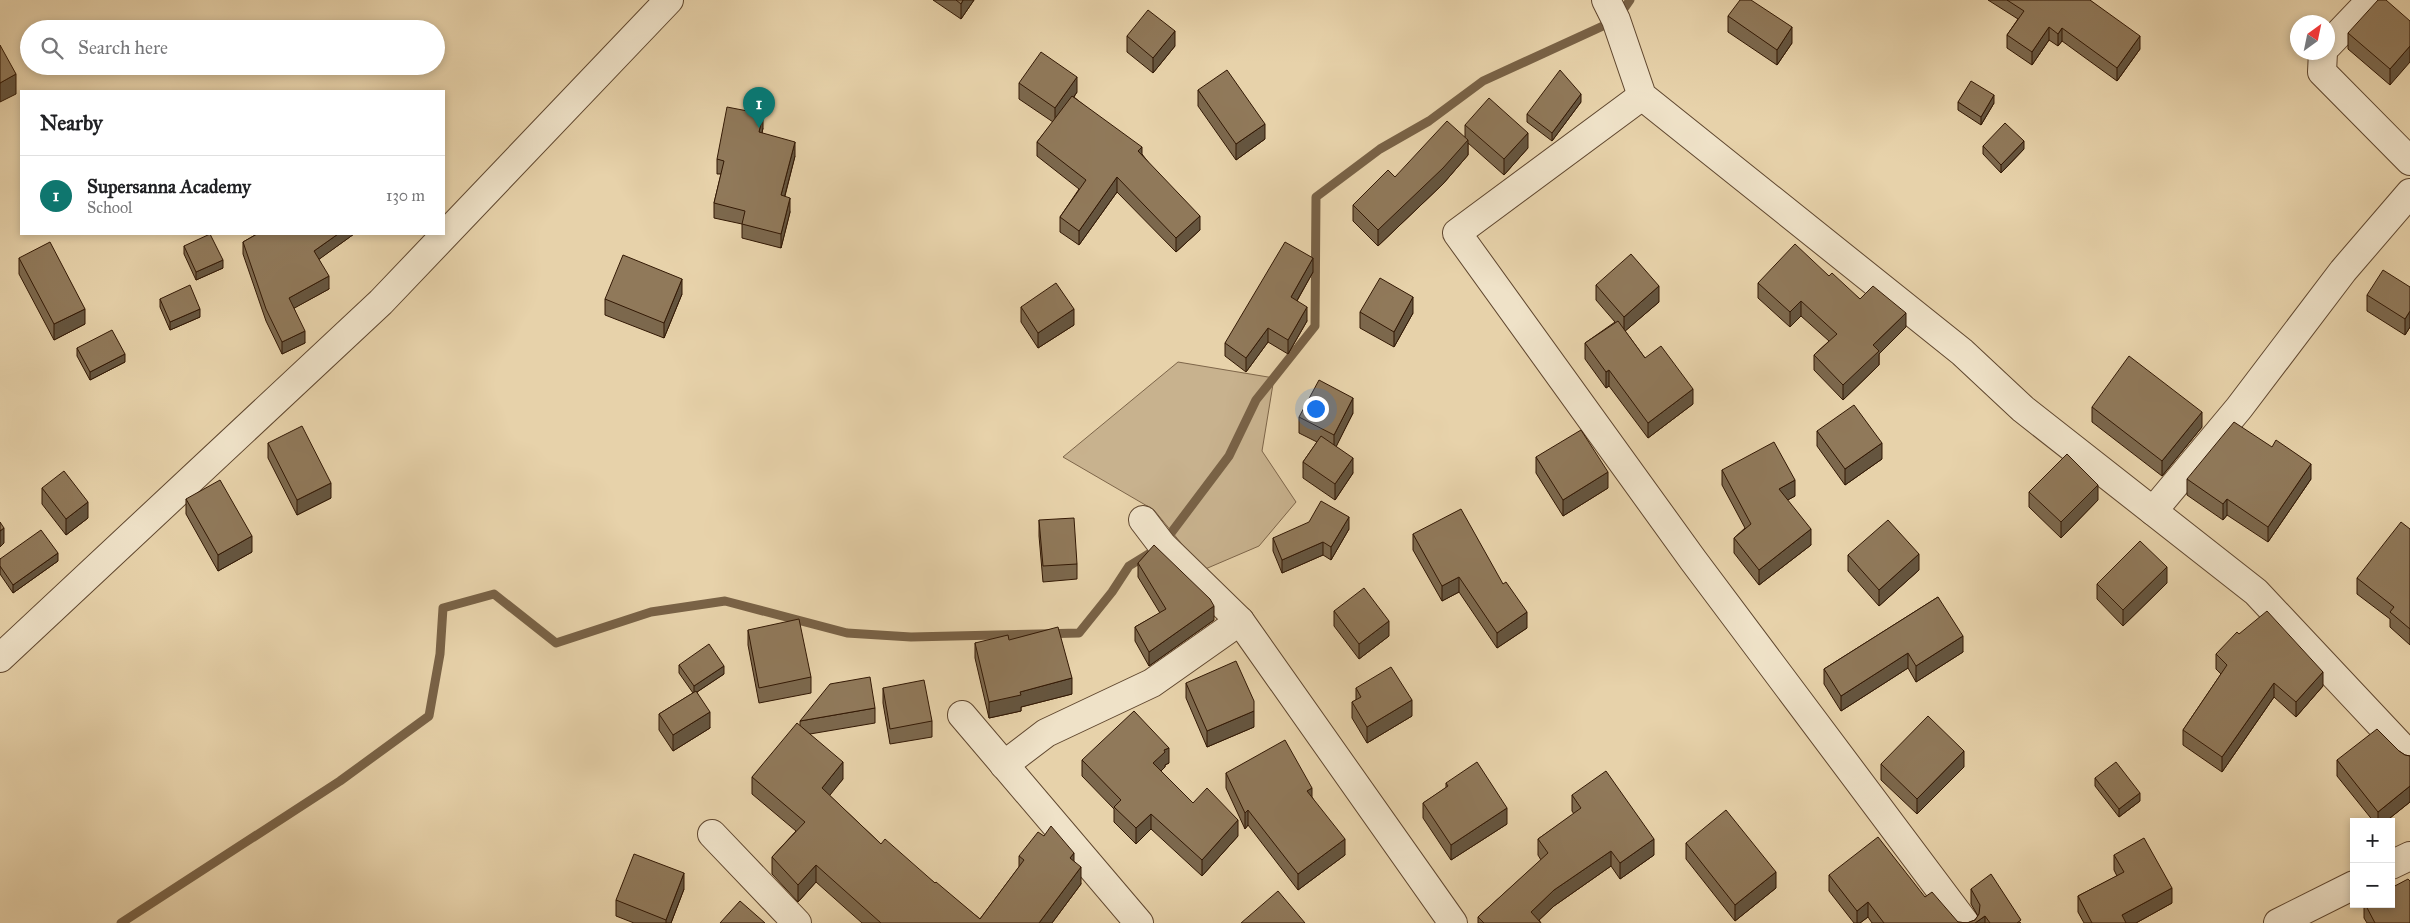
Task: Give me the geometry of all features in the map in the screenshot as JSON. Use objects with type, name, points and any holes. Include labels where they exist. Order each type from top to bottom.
[{"type":"street","points":[[445,235],[669,0]]},
{"type":"street","points":[[1606,0],[1616,20],[1642,96],[1955,346],[2023,409],[2256,592],[2410,756]]},
{"type":"street","points":[[2335,37],[2371,0]]},
{"type":"street","points":[[2323,60],[2322,72],[2410,161]]},
{"type":"street","points":[[1642,96],[1457,233],[1693,560],[1965,923]]},
{"type":"street","points":[[2153,511],[2239,408],[2343,271],[2410,193]]},
{"type":"street","points":[[0,658],[381,302],[445,235]]},
{"type":"street","points":[[1143,520],[1162,545],[1240,621],[1453,923]]},
{"type":"street","points":[[1004,765],[1046,733],[1152,683],[1240,621]]},
{"type":"street","points":[[962,715],[1139,923]]},
{"type":"street","points":[[712,834],[797,923]]},
{"type":"street","points":[[2395,864],[2410,856]]},
{"type":"street","points":[[2278,923],[2350,886]]},
{"type":"shaded area","points":[[1178,362],[1274,378],[1262,451],[1296,502],[1259,546],[1203,570],[1154,510],[1063,457]]},
{"type":"building","points":[[1740,0],[1751,0],[1792,27],[1777,50],[1728,16]]},
{"type":"building","points":[[2007,0],[2090,0],[2140,36],[2117,68],[2062,28],[2058,34],[2049,27],[2032,52],[2007,35],[2024,11]]},
{"type":"building","points":[[2378,0],[2386,0],[2410,21],[2410,46],[2390,69],[2348,33]]},
{"type":"building","points":[[1148,10],[1175,31],[1153,58],[1127,36]]},
{"type":"building","points":[[0,45],[16,74],[0,83]]},
{"type":"building","points":[[1041,52],[1077,77],[1055,108],[1019,83]]},
{"type":"building","points":[[1227,70],[1265,124],[1236,144],[1198,90]]},
{"type":"building","points":[[1560,70],[1581,94],[1552,133],[1527,114]]},
{"type":"building","points":[[1971,81],[1994,95],[1981,117],[1958,102]]},
{"type":"building","points":[[1072,96],[1142,147],[1138,151],[1200,216],[1176,238],[1117,177],[1079,231],[1060,217],[1086,180],[1037,142]]},
{"type":"building","points":[[1489,98],[1528,133],[1504,159],[1465,125]]},
{"type":"building","points":[[727,107],[763,114],[759,132],[795,142],[781,195],[790,198],[781,234],[742,224],[745,211],[714,203],[724,161],[717,159]]},
{"type":"building","points":[[1447,121],[1468,140],[1443,168],[1378,230],[1353,205],[1388,170],[1395,177]]},
{"type":"building","points":[[2005,123],[2024,141],[2001,165],[1983,146]]},
{"type":"building","points":[[210,235],[223,260],[196,272],[184,246]]},
{"type":"building","points":[[255,235],[337,235],[314,251],[329,276],[289,298],[305,331],[282,342],[266,309],[243,242]]},
{"type":"building","points":[[50,242],[85,309],[54,324],[19,258]]},
{"type":"building","points":[[1285,242],[1313,258],[1291,297],[1307,307],[1288,340],[1268,328],[1246,358],[1225,343]]},
{"type":"building","points":[[1795,244],[1829,276],[1832,273],[1860,299],[1873,286],[1906,313],[1873,345],[1879,351],[1843,385],[1814,355],[1837,334],[1801,301],[1790,312],[1758,283]]},
{"type":"building","points":[[1631,254],[1659,286],[1624,317],[1596,285]]},
{"type":"building","points":[[623,255],[682,279],[664,323],[605,299]]},
{"type":"building","points":[[2383,270],[2410,287],[2410,311],[2405,319],[2367,295]]},
{"type":"building","points":[[1380,278],[1413,297],[1394,332],[1360,312]]},
{"type":"building","points":[[1056,283],[1074,309],[1038,333],[1021,307]]},
{"type":"building","points":[[190,285],[200,309],[170,322],[160,299]]},
{"type":"building","points":[[1618,321],[1645,358],[1661,346],[1693,389],[1648,423],[1609,370],[1606,372],[1585,343]]},
{"type":"building","points":[[112,330],[125,354],[90,372],[77,348]]},
{"type":"building","points":[[2129,356],[2202,412],[2162,461],[2092,407]]},
{"type":"building","points":[[1319,380],[1353,398],[1334,435],[1299,417]]},
{"type":"building","points":[[1854,405],[1882,443],[1845,469],[1817,431]]},
{"type":"building","points":[[2234,422],[2272,447],[2276,440],[2311,464],[2268,527],[2227,499],[2223,504],[2187,479]]},
{"type":"building","points":[[302,426],[331,483],[297,500],[268,443]]},
{"type":"building","points":[[1581,430],[1608,472],[1563,500],[1536,457]]},
{"type":"building","points":[[1321,436],[1353,458],[1335,484],[1303,462]]},
{"type":"building","points":[[1774,442],[1795,480],[1779,489],[1811,529],[1759,570],[1734,538],[1751,524],[1722,470]]},
{"type":"building","points":[[2067,454],[2098,485],[2061,522],[2029,492]]},
{"type":"building","points":[[64,471],[88,502],[66,519],[42,488]]},
{"type":"building","points":[[220,480],[252,536],[218,555],[186,499]]},
{"type":"building","points":[[1321,501],[1349,517],[1331,547],[1323,542],[1282,560],[1273,538],[1309,522]]},
{"type":"building","points":[[1461,509],[1503,584],[1506,582],[1527,612],[1497,633],[1459,577],[1442,586],[1413,534]]},
{"type":"building","points":[[1074,518],[1077,564],[1043,566],[1039,520]]},
{"type":"building","points":[[1888,520],[1919,554],[1879,590],[1848,555]]},
{"type":"building","points":[[0,522],[4,528],[0,531]]},
{"type":"building","points":[[2401,522],[2410,529],[2410,629],[2390,612],[2394,607],[2357,578]]},
{"type":"building","points":[[41,530],[58,553],[13,585],[0,566],[0,559]]},
{"type":"building","points":[[2140,541],[2167,567],[2123,610],[2097,584]]},
{"type":"building","points":[[1154,545],[1210,599],[1214,606],[1149,652],[1135,627],[1166,609],[1138,563]]},
{"type":"building","points":[[1364,588],[1389,621],[1359,644],[1334,611]]},
{"type":"building","points":[[1938,597],[1963,636],[1916,666],[1908,653],[1841,696],[1824,669]]},
{"type":"building","points":[[2267,611],[2323,672],[2296,702],[2274,683],[2222,757],[2183,730],[2227,665],[2216,654],[2237,632],[2239,634]]},
{"type":"building","points":[[799,619],[811,677],[759,688],[748,630]]},
{"type":"building","points":[[1058,627],[1072,678],[1020,692],[1021,695],[989,702],[975,643],[1008,635],[1009,640]]},
{"type":"building","points":[[709,644],[724,666],[694,686],[679,665]]},
{"type":"building","points":[[1236,661],[1254,701],[1254,711],[1207,731],[1186,683]]},
{"type":"building","points":[[1391,667],[1412,700],[1367,727],[1352,702],[1361,697],[1356,688]]},
{"type":"building","points":[[870,677],[875,708],[800,721],[830,684]]},
{"type":"building","points":[[924,680],[932,721],[890,729],[883,688]]},
{"type":"building","points":[[696,691],[710,712],[673,735],[659,714]]},
{"type":"building","points":[[1134,711],[1169,748],[1164,750],[1165,752],[1153,763],[1193,803],[1207,788],[1238,820],[1202,860],[1151,814],[1136,828],[1114,807],[1121,800],[1082,760]]},
{"type":"building","points":[[1928,716],[1964,751],[1917,799],[1881,764]]},
{"type":"building","points":[[797,723],[843,762],[822,788],[881,844],[885,839],[980,919],[1024,860],[1019,856],[1038,832],[1044,836],[1051,826],[1074,853],[1070,858],[1081,867],[1039,923],[881,923],[816,865],[798,885],[772,857],[805,822],[752,777]]},
{"type":"building","points":[[2377,729],[2399,751],[2410,756],[2410,786],[2378,812],[2337,760]]},
{"type":"building","points":[[1285,740],[1312,788],[1307,791],[1345,839],[1298,874],[1248,810],[1245,813],[1226,773]]},
{"type":"building","points":[[1477,762],[1507,808],[1451,845],[1423,803],[1448,786],[1446,783]]},
{"type":"building","points":[[2116,762],[2140,793],[2119,809],[2095,778]]},
{"type":"building","points":[[1606,771],[1654,839],[1620,863],[1611,851],[1554,890],[1531,912],[1541,923],[1484,923],[1478,917],[1548,853],[1538,839],[1581,808],[1572,795]]},
{"type":"building","points":[[1726,810],[1776,872],[1735,905],[1686,843]]},
{"type":"building","points":[[1878,837],[1925,897],[1932,892],[1958,922],[1967,923],[1884,923],[1868,902],[1857,911],[1829,875]]},
{"type":"building","points":[[2144,838],[2172,888],[2122,915],[2126,923],[2092,923],[2078,896],[2124,872],[2114,855]]},
{"type":"building","points":[[634,854],[684,873],[666,920],[616,900]]},
{"type":"building","points":[[1991,874],[2021,920],[2017,923],[1990,923],[1985,916],[1975,923],[1967,923],[1975,920],[1979,914],[1980,905],[1971,889]]},
{"type":"building","points":[[2408,879],[2410,881],[2410,923],[2375,923],[2367,908],[2395,908],[2395,886]]},
{"type":"building","points":[[1278,891],[1305,923],[1241,923]]},
{"type":"building","points":[[740,901],[765,923],[720,923]]},
{"type":"waterway","points":[[1165,541],[1229,456],[1256,400],[1315,326],[1316,197],[1380,149],[1429,121],[1483,81],[1616,20],[1630,0]]},
{"type":"waterway","points":[[121,923],[340,781],[429,716],[440,654],[443,608],[494,594],[556,643],[651,612],[725,601],[847,633],[911,637],[1079,633],[1112,592],[1129,566],[1155,550]]},
{"type":"place","name":"Supersanna Academy","points":[[759,128]]}]
